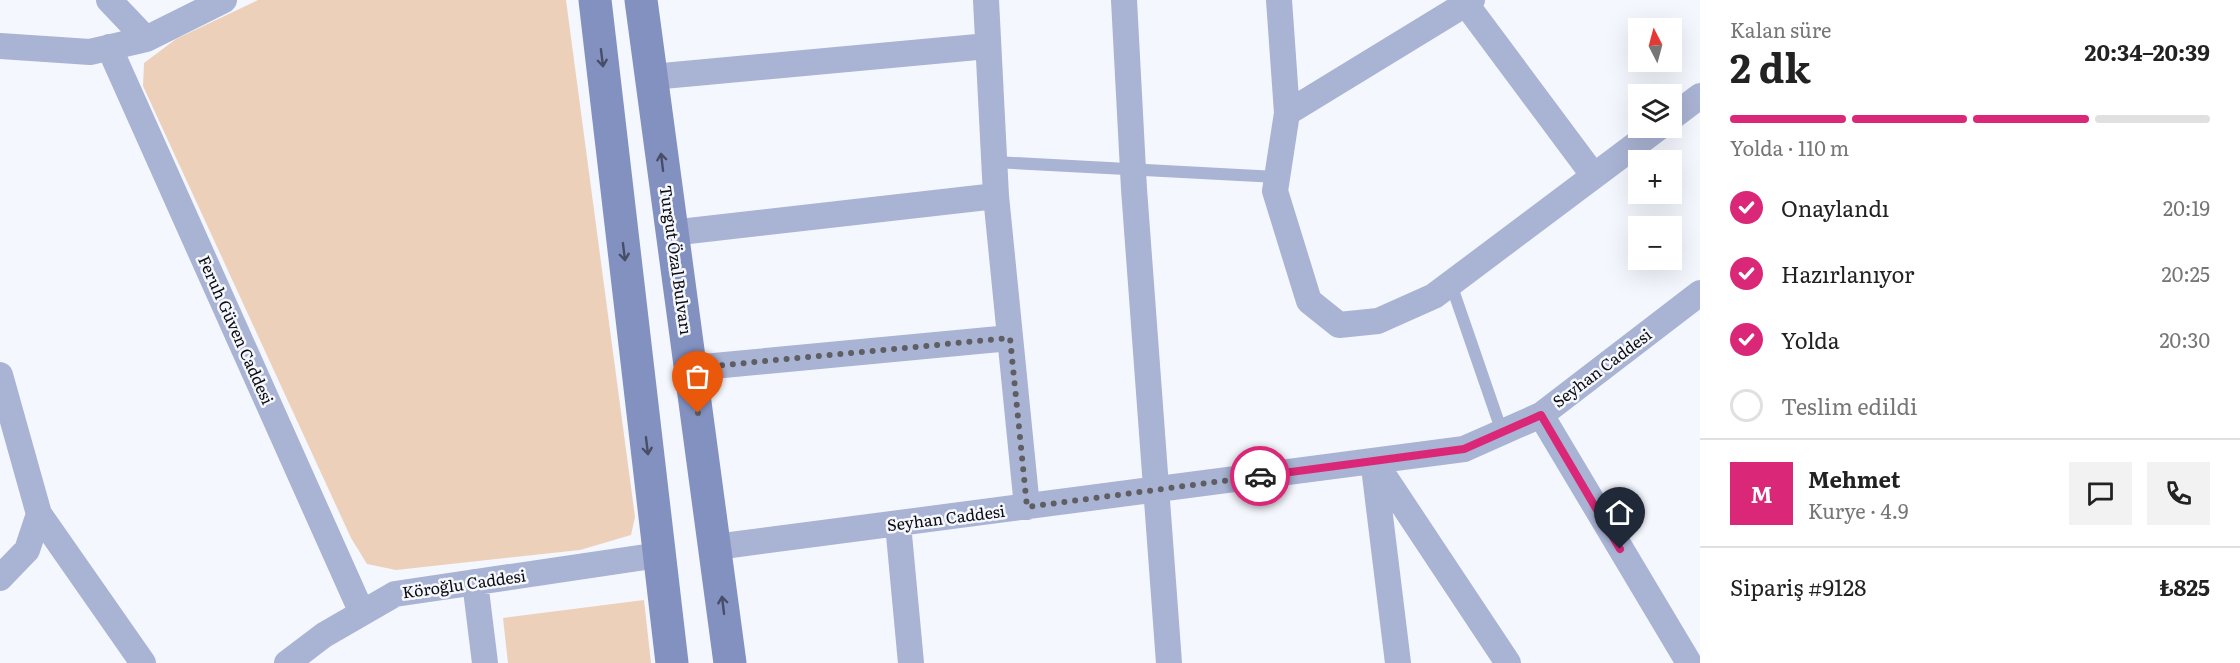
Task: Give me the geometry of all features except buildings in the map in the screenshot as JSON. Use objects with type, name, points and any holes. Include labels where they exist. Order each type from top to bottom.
[{"type":"street","points":[[109,0],[146,39]]},
{"type":"street","points":[[0,46],[90,52],[146,39],[224,0]]},
{"type":"street","points":[[596,0],[672,663]]},
{"type":"street","name":"Turgut Özal Bulvarı","points":[[641,0],[730,663]]},
{"type":"street","points":[[986,0],[996,196],[1027,507]]},
{"type":"street","points":[[1124,0],[1133,170],[1170,663]]},
{"type":"street","points":[[1279,0],[1287,113],[1275,191],[1309,301],[1339,325],[1378,321],[1434,296],[1645,138]]},
{"type":"street","points":[[1287,113],[1467,1],[1594,176]]},
{"type":"street","points":[[652,77],[988,46]]},
{"type":"street","name":"Feruh Güven Caddesi","points":[[109,47],[362,613]]},
{"type":"street","points":[[1682,109],[1700,96]]},
{"type":"street","points":[[671,233],[996,196]]},
{"type":"street","name":"Seyhan Caddesi","points":[[716,547],[1464,449],[1541,415],[1700,293]]},
{"type":"street","points":[[692,368],[1010,338]]},
{"type":"street","points":[[0,375],[39,514],[143,663]]},
{"type":"street","points":[[1541,415],[1689,663]]},
{"type":"street","points":[[1374,461],[1398,663]]},
{"type":"street","points":[[1374,461],[1508,663]]},
{"type":"street","points":[[0,578],[27,550],[39,514]]},
{"type":"street","points":[[898,524],[911,663]]},
{"type":"street","name":"Köroğlu Caddesi","points":[[287,663],[324,635],[395,594],[659,555]]},
{"type":"street","points":[[475,582],[485,663]]},
{"type":"lane","points":[[995,162],[1277,177]]},
{"type":"lane","points":[[1451,284],[1502,432]]},
{"type":"shaded area","points":[[258,0],[566,0],[635,517],[631,535],[580,550],[396,570],[367,564],[351,538],[143,86],[144,63],[176,39]]},
{"type":"shaded area","points":[[644,600],[651,663],[508,663],[503,618]]},
{"type":"way so far","points":[[698,413],[692,368],[1010,338],[1027,507],[1260,476]]},
{"type":"route","points":[[1260,476],[1464,449],[1541,415],[1620,549]]}]
